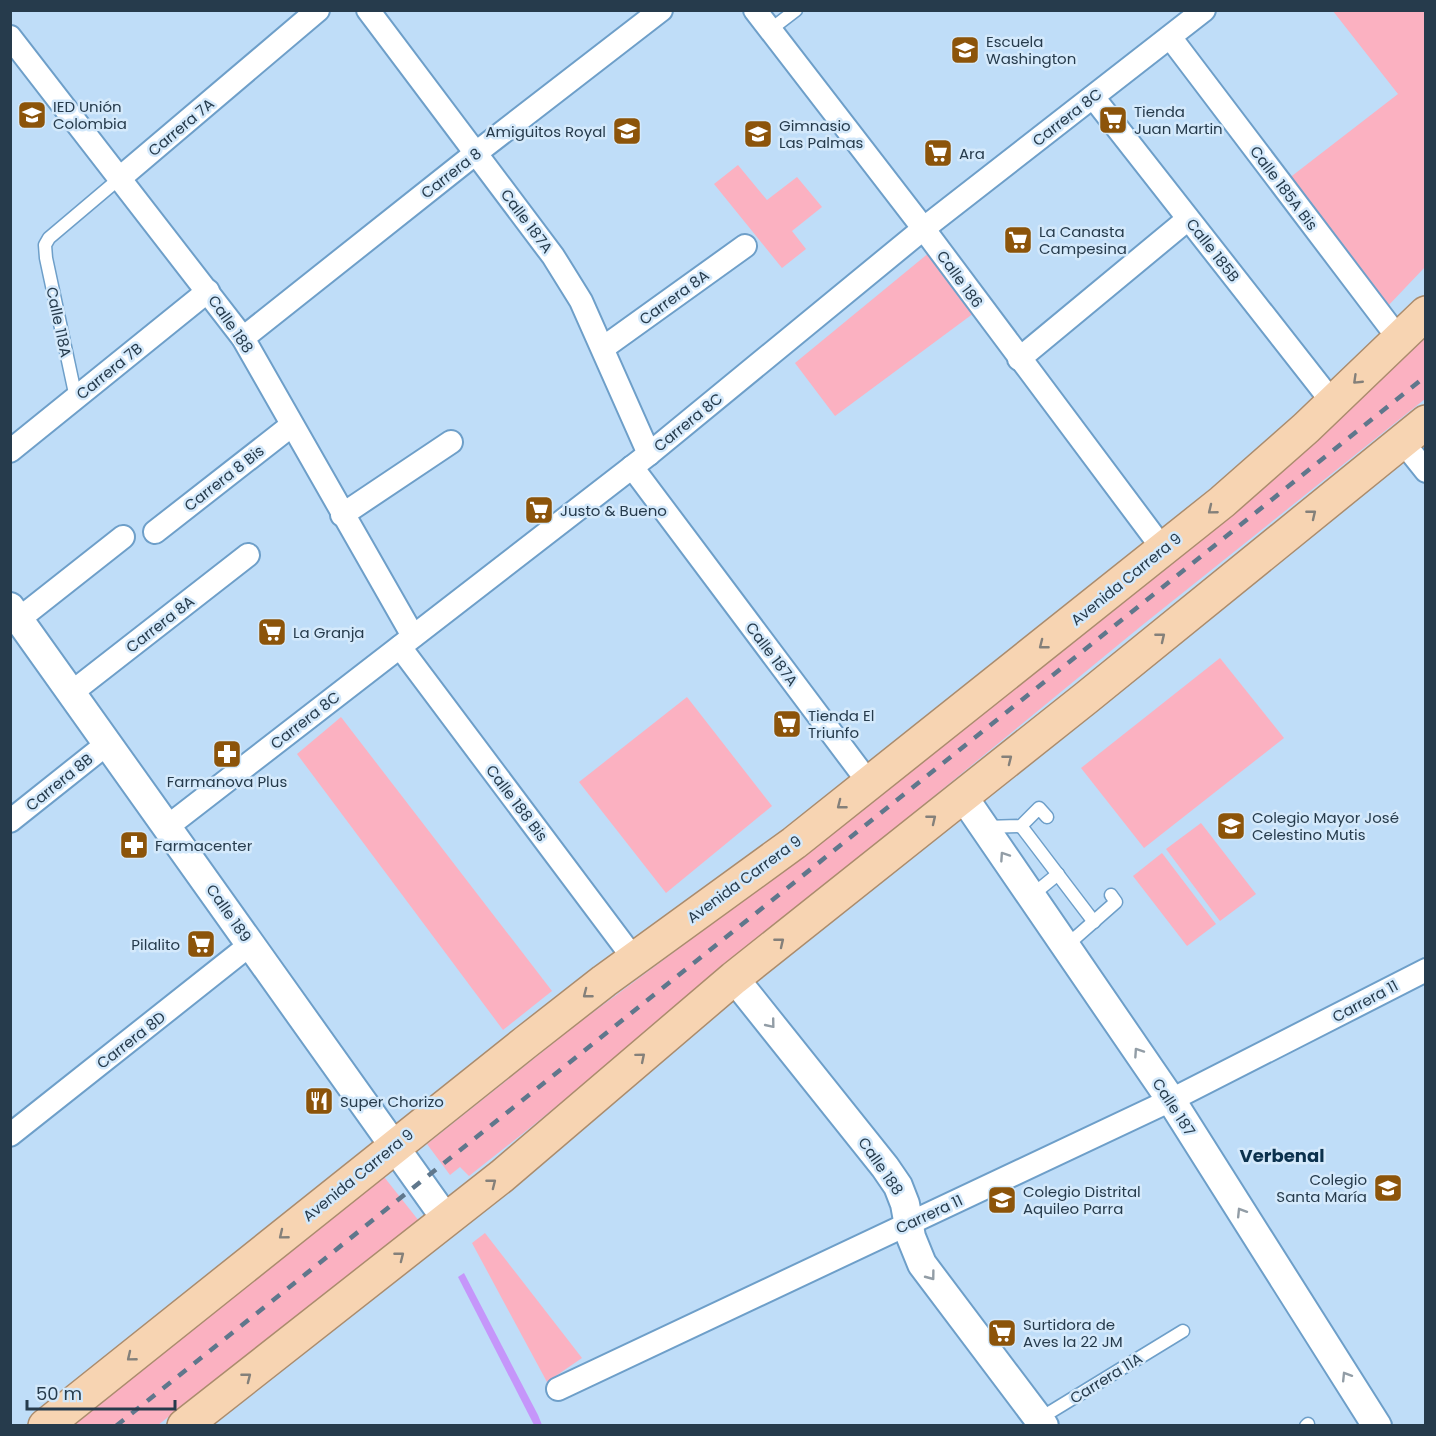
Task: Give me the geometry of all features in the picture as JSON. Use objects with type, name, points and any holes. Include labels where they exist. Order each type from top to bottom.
[{"type":"main road","name":"Avenida Carrera 9","points":[[45,1425],[394,1146],[634,959],[794,843],[1163,549],[1266,465],[1425,312]]},
{"type":"main road","points":[[184,1425],[502,1176],[734,978],[1086,698],[1413,431]]},
{"type":"street","name":"Carrera 7A","points":[[120,178],[318,10]]},
{"type":"street","name":"Calle 187A","points":[[368,10],[553,256],[581,301],[603,348],[640,461],[869,783]]},
{"type":"street","name":"Carrera 8","points":[[243,338],[661,10]]},
{"type":"street","name":"Calle 186","points":[[755,10],[1163,549]]},
{"type":"street","name":"Carrera 8C","points":[[167,827],[640,461],[923,229],[1204,10]]},
{"type":"street","name":"Calle 188","points":[[10,37],[243,338],[342,515],[407,642]]},
{"type":"street","name":"Calle 185A Bis","points":[[1170,37],[1399,339]]},
{"type":"street","name":"Calle 185B","points":[[1093,97],[1333,403]]},
{"type":"street","points":[[1019,359],[1188,219]]},
{"type":"street","name":"Carrera 8A","points":[[603,348],[745,246]]},
{"type":"street","name":"Carrera 7B","points":[[10,451],[208,291]]},
{"type":"street","name":"Carrera 8 Bis","points":[[155,532],[292,425]]},
{"type":"street","points":[[1413,431],[1425,471]]},
{"type":"street","points":[[342,515],[451,442]]},
{"type":"street","points":[[15,613],[123,537]]},
{"type":"street","name":"Carrera 8A","points":[[71,693],[248,555]]},
{"type":"street","name":"Calle 189","points":[[15,613],[446,1219]]},
{"type":"street","name":"Calle 188 Bis","points":[[407,642],[634,959]]},
{"type":"street","name":"Carrera 8B","points":[[10,821],[108,743]]},
{"type":"street","name":"Calle 187","points":[[962,795],[1171,1100],[1377,1425]]},
{"type":"street","name":"Carrera 8D","points":[[10,1135],[251,944]]},
{"type":"street","name":"Carrera 11","points":[[558,1389],[1171,1100],[1425,970]]},
{"type":"street","name":"Calle 188","points":[[734,978],[898,1186],[906,1204],[911,1237],[922,1264],[1038,1423]]},
{"type":"lane","points":[[770,30],[796,10]]},
{"type":"lane","name":"Carrera 7A","points":[[45,245],[49,238],[120,178]]},
{"type":"lane","name":"Calle 118A","points":[[45,245],[76,398]]},
{"type":"lane","points":[[984,827],[1021,826],[1040,808],[1047,817]]},
{"type":"lane","points":[[1021,826],[1094,921]]},
{"type":"lane","points":[[1031,896],[1058,874]]},
{"type":"lane","points":[[1066,946],[1116,902],[1111,895]]},
{"type":"lane","name":"Carrera 11A","points":[[1038,1423],[1183,1331]]},
{"type":"shaded area","points":[[1333,11],[1425,11],[1425,267],[1386,308],[1288,179],[1398,94]]},
{"type":"shaded area","points":[[738,165],[767,200],[797,177],[822,207],[792,231],[806,249],[782,268],[714,184]]},
{"type":"shaded area","points":[[930,252],[974,313],[835,416],[795,363]]},
{"type":"shaded area","points":[[1425,331],[1425,399],[1140,627],[536,1123],[469,1176],[460,1167],[450,1175],[427,1144],[576,1025],[748,897],[1115,603]]},
{"type":"shaded area","points":[[1220,658],[1284,738],[1144,848],[1081,768]]},
{"type":"shaded area","points":[[687,697],[772,806],[666,893],[579,782]]},
{"type":"shaded area","points":[[341,717],[552,991],[503,1030],[297,754]]},
{"type":"shaded area","points":[[1201,823],[1256,894],[1220,921],[1166,849]]},
{"type":"shaded area","points":[[1162,853],[1216,924],[1187,946],[1133,876]]},
{"type":"shaded area","points":[[381,1173],[419,1221],[158,1425],[67,1426]]},
{"type":"shaded area","points":[[485,1233],[582,1358],[547,1382],[472,1243]]},
{"type":"shaded area","points":[[464,1273],[542,1425],[534,1425],[458,1277]]},
{"type":"railway","points":[[116,1426],[1426,376]]},
{"type":"place","name":"Escuela Washington","points":[[965,50]]},
{"type":"place","name":"IED Unión Colombia","points":[[32,115]]},
{"type":"place","name":"Tienda Juan Martin","points":[[1113,120]]},
{"type":"place","name":"Amiguitos Royal","points":[[627,131]]},
{"type":"place","name":"Gimnasio Las Palmas","points":[[758,134]]},
{"type":"place","name":"Ara","points":[[938,153]]},
{"type":"place","name":"La Canasta Campesina","points":[[1018,240]]},
{"type":"place","name":"Justo & Bueno","points":[[539,510]]},
{"type":"place","name":"La Granja","points":[[272,632]]},
{"type":"place","name":"Tienda El Triunfo","points":[[787,724]]},
{"type":"place","name":"Farmanova Plus","points":[[227,754]]},
{"type":"place","name":"Colegio Mayor José Celestino Mutis","points":[[1231,826]]},
{"type":"place","name":"Farmacenter","points":[[134,845]]},
{"type":"place","name":"Pilalito","points":[[201,944]]},
{"type":"place","name":"Super Chorizo","points":[[319,1101]]},
{"type":"place","name":"Colegio Santa María","points":[[1388,1188]]},
{"type":"place","name":"Colegio Distrital Aquileo Parra","points":[[1002,1200]]},
{"type":"place","name":"Surtidora de Aves la 22 JM","points":[[1002,1333]]},
{"type":"district","name":"Verbenal","points":[[1282,1155]]}]
